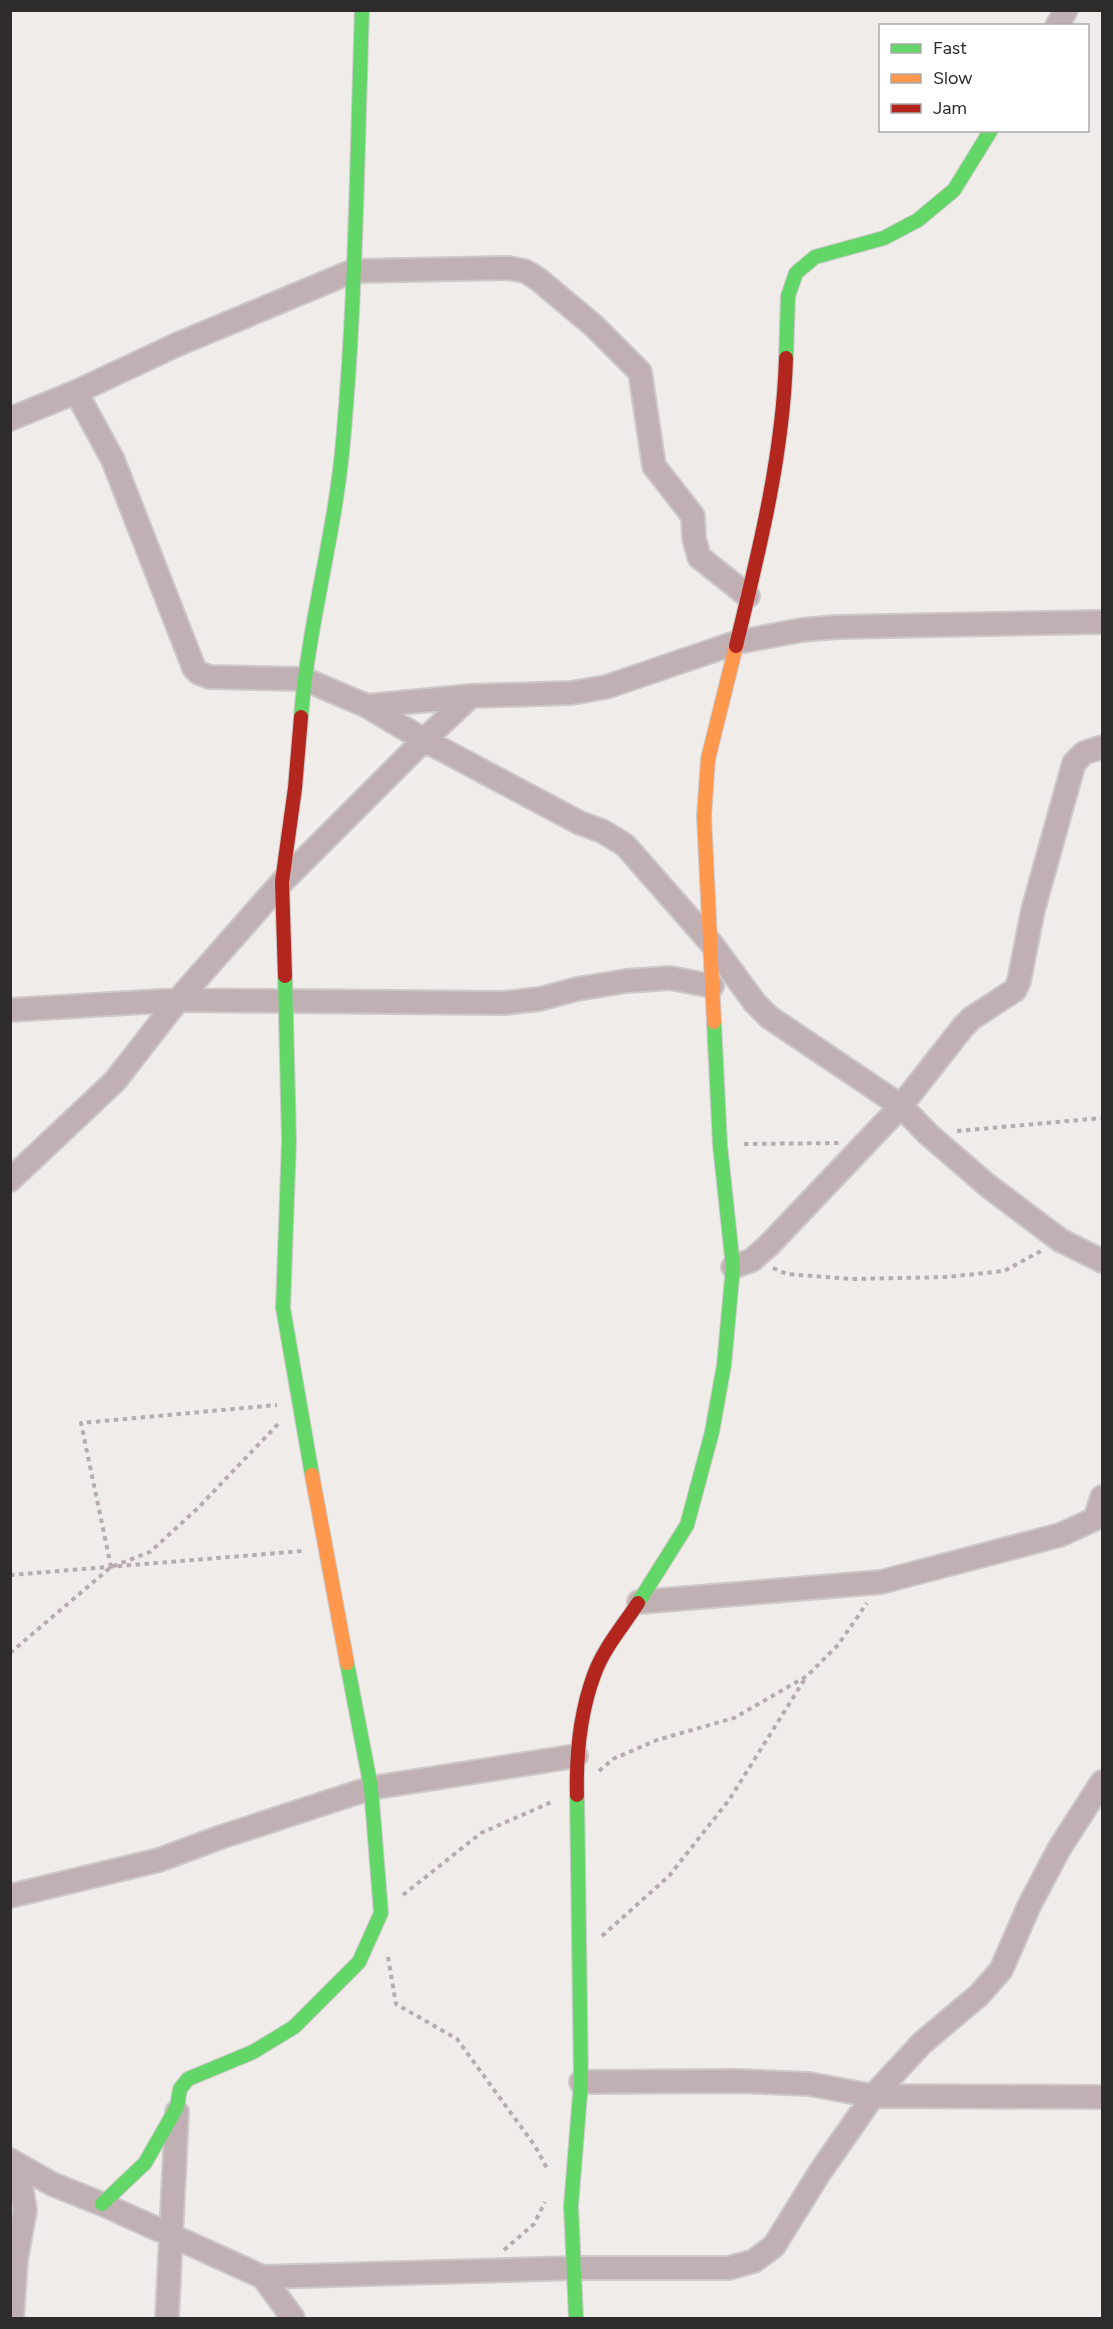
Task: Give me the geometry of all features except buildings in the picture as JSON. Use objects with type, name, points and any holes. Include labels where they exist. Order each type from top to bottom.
[{"type":"street","points":[[167,2319],[177,2108],[180,2089],[188,2079],[253,2052],[294,2027],[359,1962],[381,1912],[371,1788],[325,1549],[283,1308],[289,1141],[282,882],[295,788],[304,679],[335,511],[342,453],[353,271],[362,10]]},
{"type":"street","points":[[1058,24],[1066,10]]},
{"type":"street","points":[[576,2319],[576,2268],[571,2206],[581,2082],[576,1756],[585,1704],[594,1674],[608,1648],[687,1525],[712,1432],[742,1263],[720,1145],[704,816],[708,759],[768,513],[785,387],[788,296],[796,273],[815,257],[884,238],[918,220],[954,190],[990,132]]},
{"type":"street","points":[[10,419],[76,392],[176,345],[353,271],[508,268],[525,271],[538,279],[594,326],[640,372],[654,466],[693,516],[694,538],[699,557],[748,596]]},
{"type":"street","points":[[76,392],[113,460],[194,668],[199,673],[210,677],[304,679],[367,706],[424,740],[580,823],[602,831],[625,846],[711,943],[755,1003],[769,1017],[901,1106],[928,1134],[987,1185],[1060,1240],[1102,1261]]},
{"type":"street","points":[[367,706],[471,696],[571,693],[606,687],[738,642],[802,630],[837,627],[1102,622]]},
{"type":"street","points":[[10,1180],[115,1081],[178,1000],[282,882],[471,696]]},
{"type":"street","points":[[742,1263],[769,1245],[901,1106],[972,1018],[1015,990],[1019,981],[1033,910],[1074,763],[1084,753],[1102,747]]},
{"type":"street","points":[[10,1010],[178,1000],[504,1003],[540,999],[577,989],[626,981],[670,978],[712,986]]},
{"type":"street","points":[[639,1602],[881,1582],[1060,1535],[1099,1522],[1102,1497]]},
{"type":"street","points":[[10,1896],[159,1860],[220,1837],[371,1788],[576,1756]]},
{"type":"street","points":[[14,2163],[52,2184],[102,2204],[263,2277],[576,2268],[729,2268],[754,2261],[774,2246],[820,2172],[873,2096],[921,2043],[979,1995],[1001,1970],[1029,1906],[1059,1849],[1102,1782]]},
{"type":"street","points":[[581,2082],[738,2081],[809,2084],[873,2096],[1102,2097]]},
{"type":"street","points":[[102,2204],[145,2163],[177,2108]]},
{"type":"street","points":[[12,2319],[16,2260],[25,2210],[14,2163]]},
{"type":"street","points":[[263,2277],[293,2319]]},
{"type":"path","points":[[742,1263],[787,1274],[852,1279],[947,1277],[1004,1271],[1060,1240]]},
{"type":"path","points":[[111,1567],[81,1423],[299,1402]]},
{"type":"path","points":[[10,1653],[111,1567],[150,1552],[198,1508],[299,1402]]},
{"type":"path","points":[[10,1575],[325,1549]]},
{"type":"path","points":[[580,1956],[669,1876],[729,1800],[807,1676],[838,1645],[881,1582]]},
{"type":"path","points":[[381,1912],[481,1833],[576,1791],[613,1759],[657,1740],[734,1718],[807,1676]]},
{"type":"path","points":[[386,1947],[396,2004],[457,2039],[535,2146],[550,2174]]},
{"type":"path","points":[[481,2271],[534,2224],[550,2193]]},
{"type":"traffic: fast","points":[[301,717],[309,648],[334,511],[343,442],[353,280],[362,10]]},
{"type":"traffic: fast","points":[[786,358],[788,296],[796,273],[815,257],[884,238],[918,220],[954,190],[990,132]]},
{"type":"traffic: fast","points":[[285,976],[289,1141],[283,1308],[312,1475]]},
{"type":"traffic: fast","points":[[638,1603],[687,1525],[712,1432],[724,1365],[733,1267],[720,1145],[714,1022]]},
{"type":"traffic: fast","points":[[102,2204],[145,2163],[177,2107],[180,2089],[188,2079],[253,2052],[294,2027],[359,1962],[381,1913],[371,1788],[347,1663]]},
{"type":"traffic: fast","points":[[576,2318],[571,2206],[581,2082],[577,1795]]},
{"type":"traffic: slow","points":[[714,1022],[704,816],[708,759],[736,646]]},
{"type":"traffic: slow","points":[[312,1475],[347,1663]]},
{"type":"traffic: jam","points":[[736,646],[775,467],[786,358]]},
{"type":"traffic: jam","points":[[285,976],[282,882],[295,788],[301,717]]},
{"type":"traffic: jam","points":[[577,1795],[580,1734],[589,1689],[603,1656],[638,1603]]}]
